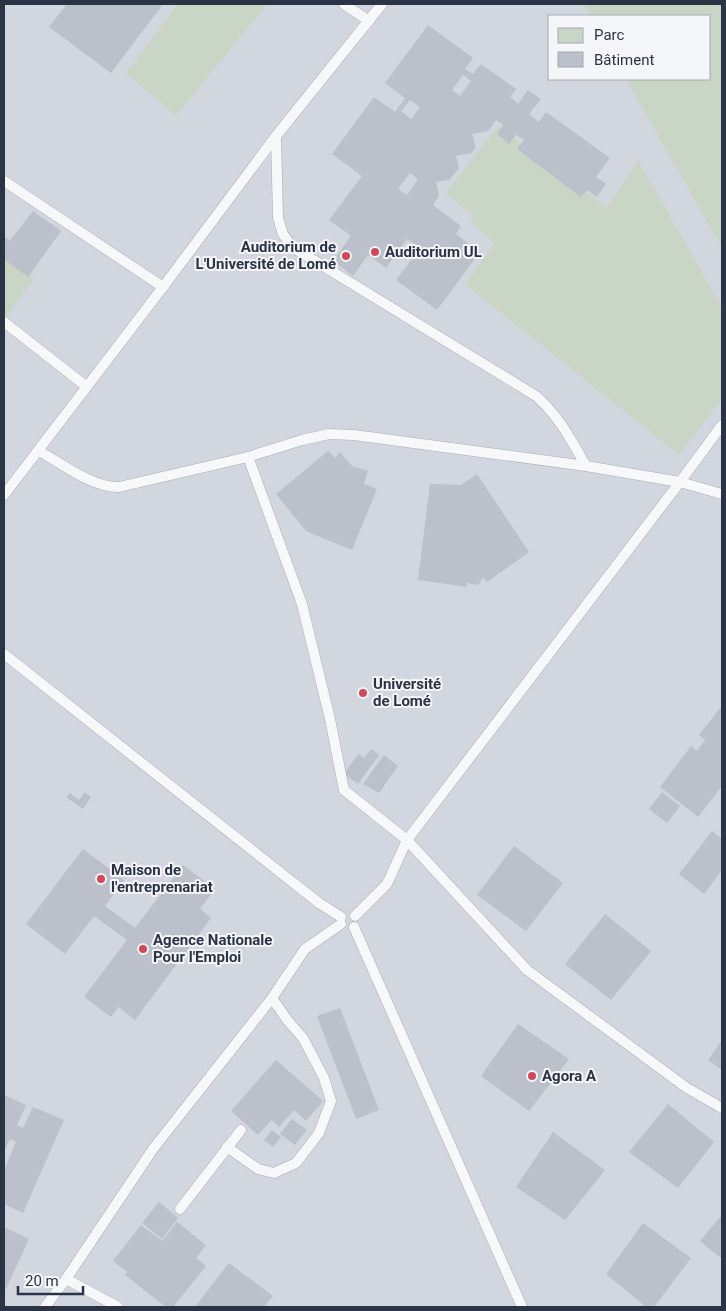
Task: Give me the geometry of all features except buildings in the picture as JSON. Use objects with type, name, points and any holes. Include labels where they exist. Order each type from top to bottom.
[{"type":"lane","points":[[344,4],[369,21]]},
{"type":"lane","points":[[4,495],[163,288],[276,136],[382,4]]},
{"type":"lane","points":[[276,136],[278,218],[283,234],[292,247],[536,396],[560,420],[586,466]]},
{"type":"lane","points":[[4,181],[163,288]]},
{"type":"lane","points":[[4,322],[87,387]]},
{"type":"lane","points":[[355,916],[386,884],[407,840],[722,425]]},
{"type":"lane","points":[[39,451],[108,488],[248,458],[302,440],[329,434],[354,435],[586,466],[680,482],[722,494]]},
{"type":"lane","points":[[248,458],[302,604],[330,719],[344,790],[407,840],[527,970],[687,1088],[722,1108]]},
{"type":"lane","points":[[4,654],[319,903],[341,921],[344,928],[350,929],[357,923],[353,913],[348,912],[341,921],[305,949],[272,998],[154,1149],[45,1307]]},
{"type":"lane","points":[[354,927],[522,1307]]},
{"type":"lane","points":[[227,1147],[258,1169],[274,1173],[296,1162],[319,1133],[331,1101],[324,1078],[303,1038],[272,998]]},
{"type":"lane","points":[[180,1209],[241,1130]]},
{"type":"lane","points":[[66,1279],[118,1307]]},
{"type":"shaded area","name":"Université de Lomé","points":[[4,4],[722,4],[722,1307],[4,1307]]},
{"type":"green space","points":[[178,4],[267,4],[176,116],[126,73]]},
{"type":"green space","points":[[584,4],[722,4],[722,248],[627,80],[711,80],[711,15],[590,15]]},
{"type":"green space","points":[[498,126],[607,208],[638,160],[722,307],[722,399],[679,455],[465,284],[495,243],[470,222],[474,216],[446,193]]},
{"type":"green space","points":[[4,255],[35,278],[6,318],[4,317]]},
{"type":"place","name":"Auditorium UL","points":[[375,252]]},
{"type":"place","name":"Auditorium de L'Université de Lomé","points":[[346,256]]},
{"type":"place","name":"Université de Lomé","points":[[363,693]]},
{"type":"place","name":"Maison de l'entreprenariat","points":[[101,879]]},
{"type":"place","name":"Agence Nationale Pour l'Emploi","points":[[143,949]]},
{"type":"place","name":"Agora A","points":[[532,1076]]}]
